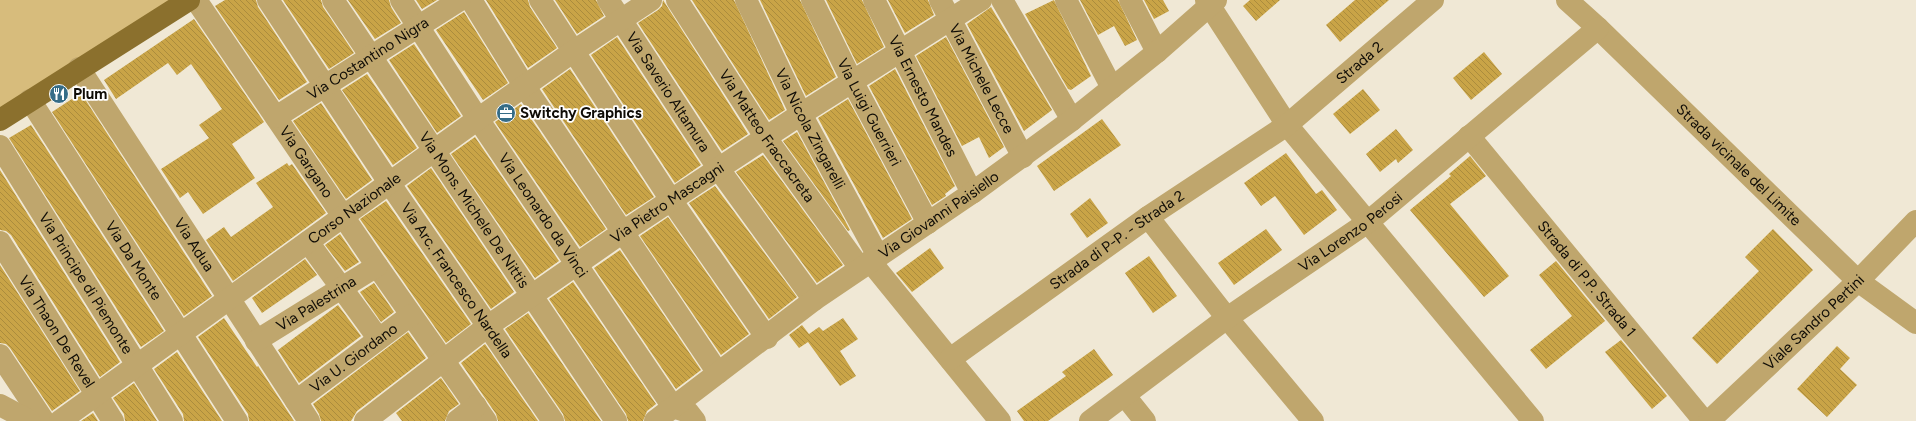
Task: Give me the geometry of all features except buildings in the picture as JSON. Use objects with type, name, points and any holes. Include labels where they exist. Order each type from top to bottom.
[{"type":"main road","points":[[0,120],[79,68],[189,0]]},
{"type":"street","name":"Via Gargano","points":[[196,0],[377,266],[481,414]]},
{"type":"street","name":"Via Arc. Francesco Nardella","points":[[268,0],[326,85],[390,184],[553,421]]},
{"type":"street","name":"Via Mons. Michele De Nittis","points":[[332,0],[616,421]]},
{"type":"street","name":"Via Leonardo da Vinci","points":[[401,0],[478,119],[673,407]]},
{"type":"street","name":"Via Costantino Nigra","points":[[276,117],[460,0]]},
{"type":"street","points":[[471,0],[524,87],[718,373]]},
{"type":"street","points":[[540,0],[671,200],[767,338]]},
{"type":"street","name":"Via Saverio Altamura","points":[[608,0],[718,168],[814,300]]},
{"type":"street","name":"Corso Nazionale","points":[[60,421],[478,119],[574,51],[651,0]]},
{"type":"street","name":"Via Matteo Fraccacreta","points":[[677,0],[766,138],[870,262]]},
{"type":"street","name":"Via Nicola Zingarelli","points":[[746,0],[807,110],[870,262]]},
{"type":"street","name":"Via Luigi Guerrieri","points":[[812,0],[852,81],[928,223]]},
{"type":"street","name":"Via Ernesto Mandes","points":[[874,0],[972,193]]},
{"type":"street","name":"Via Michele Lecce","points":[[940,0],[1023,157]]},
{"type":"street","name":"Via Pietro Mascagni","points":[[365,421],[488,326],[623,232],[807,110],[981,0]]},
{"type":"street","points":[[1002,0],[1072,120]]},
{"type":"street","points":[[1066,0],[1112,88]]},
{"type":"street","points":[[1130,0],[1157,52]]},
{"type":"street","name":"Strada 2","points":[[1286,125],[1433,0]]},
{"type":"street","name":"Strada vicinale del Limite","points":[[1568,0],[1858,281],[1916,323]]},
{"type":"street","points":[[1210,2],[1286,125],[1533,421]]},
{"type":"street","name":"Via Giovanni Paisiello","points":[[656,421],[718,373],[767,338],[814,300],[972,193],[1072,120],[1157,52],[1210,2]]},
{"type":"street","name":"Via Lorenzo Perosi","points":[[1090,421],[1227,318],[1368,222],[1598,28]]},
{"type":"street","name":"Via Adua","points":[[79,68],[230,299],[256,342],[309,421]]},
{"type":"street","name":"Via Da Monte","points":[[30,100],[237,421]]},
{"type":"street","name":"Strada di P-P. - Strada 2","points":[[950,359],[1148,217],[1286,125]]},
{"type":"street","name":"Strada di P.P. Strada 1","points":[[1469,136],[1704,421]]},
{"type":"street","name":"Via Principe di Piemonte","points":[[0,146],[172,421]]},
{"type":"street","points":[[1148,217],[1227,318],[1313,421]]},
{"type":"street","name":"Viale Sandro Pertini","points":[[1709,421],[1858,281],[1916,221]]},
{"type":"street","name":"Via Thaon De Revel","points":[[0,242],[114,421]]},
{"type":"street","points":[[308,242],[378,338]]},
{"type":"street","points":[[870,262],[1000,421]]},
{"type":"street","name":"Via Palestrina","points":[[256,342],[377,266]]},
{"type":"street","name":"Via U. Giordano","points":[[296,401],[378,338],[411,315]]},
{"type":"street","points":[[0,355],[44,421]]},
{"type":"street","points":[[1125,396],[1145,421]]},
{"type":"street","points":[[0,405],[30,421]]},
{"type":"street","points":[[673,407],[688,412],[694,421]]},
{"type":"street","points":[[457,421],[481,414]]},
{"type":"shaded area","points":[[0,0],[170,0],[0,108]]},
{"type":"place","name":"Plum","points":[[59,94]]},
{"type":"place","name":"Switchy Graphics","points":[[506,113]]}]
